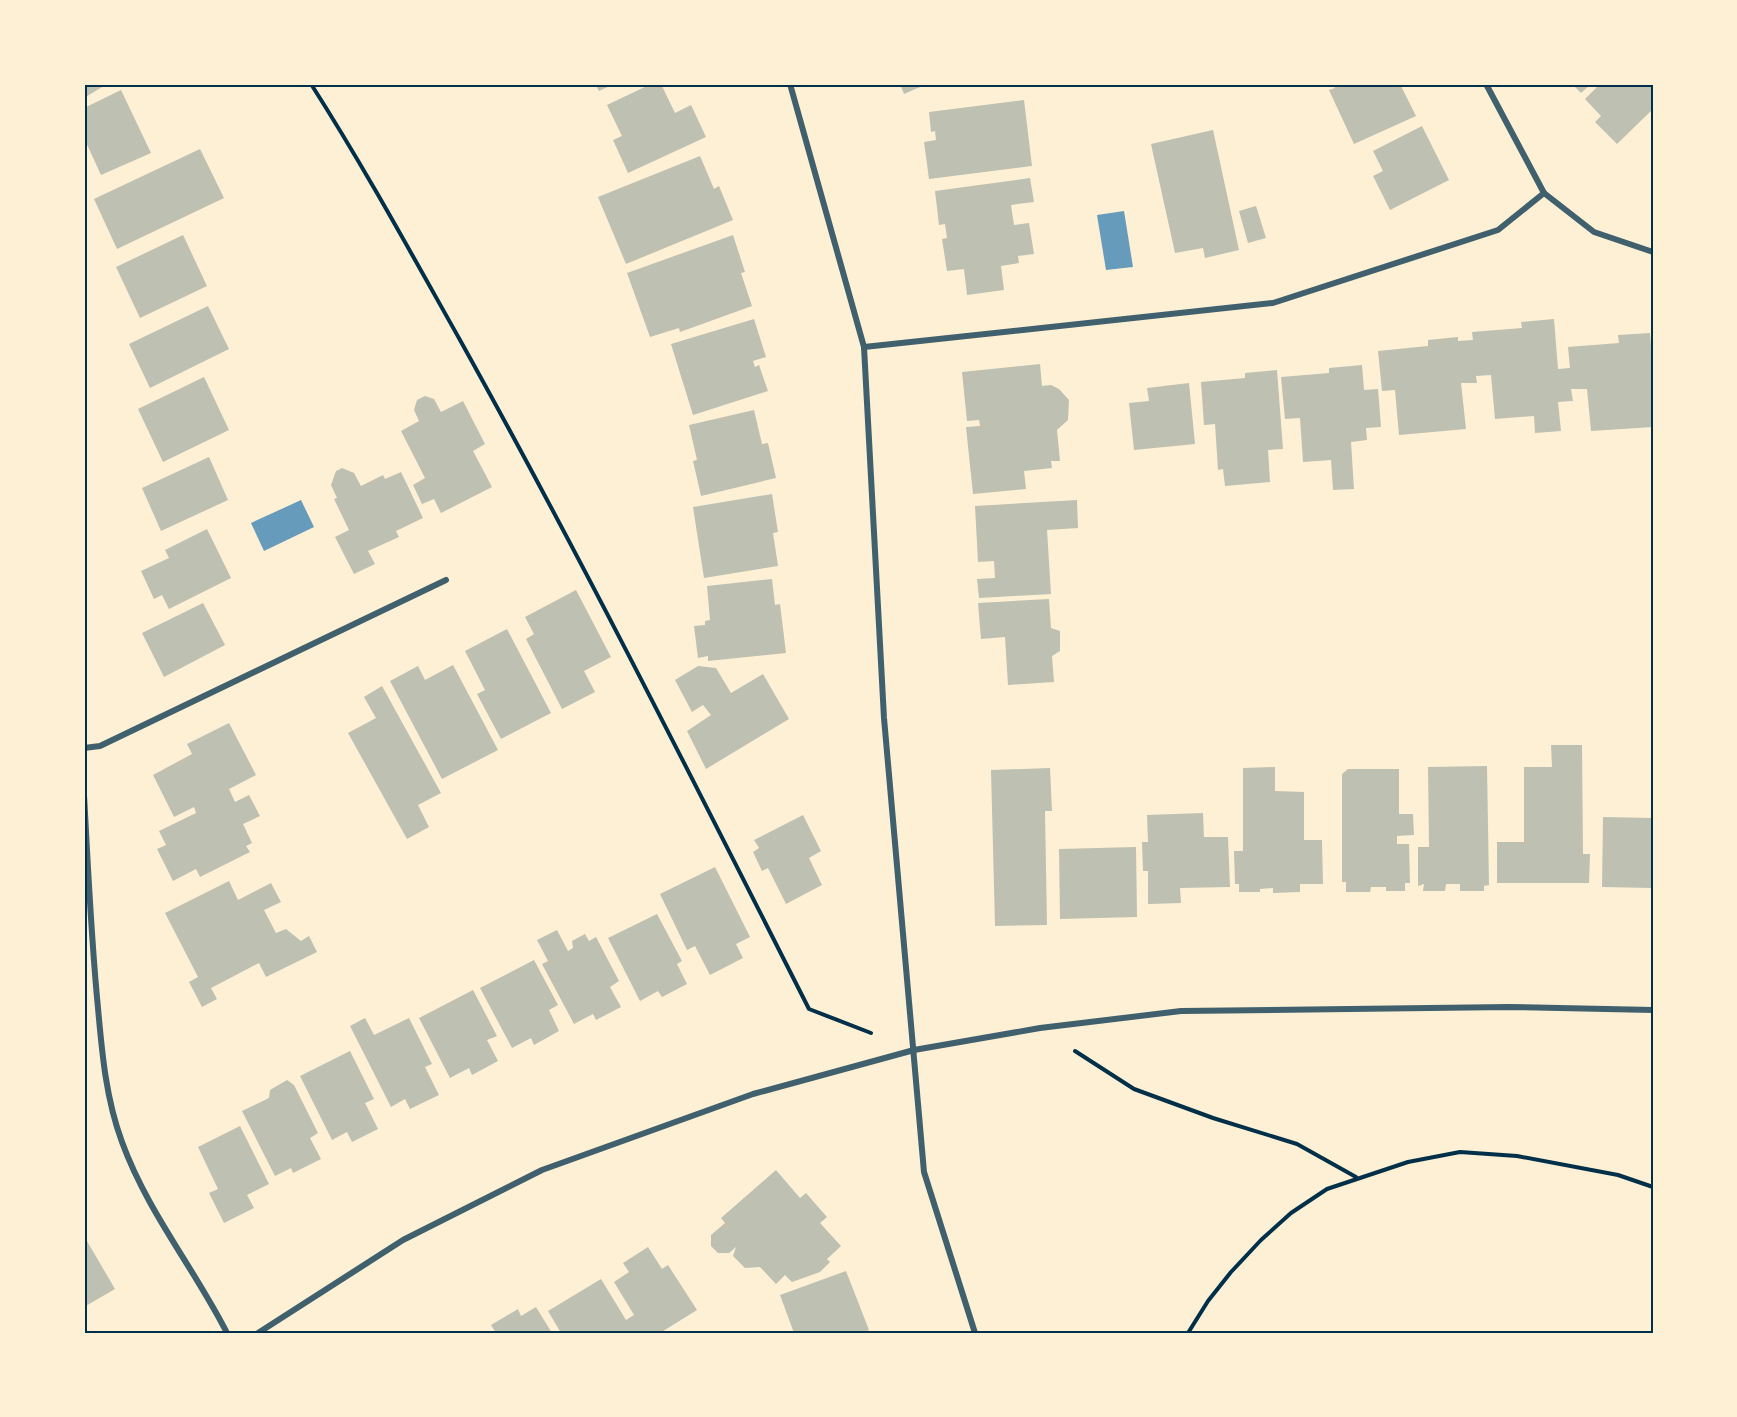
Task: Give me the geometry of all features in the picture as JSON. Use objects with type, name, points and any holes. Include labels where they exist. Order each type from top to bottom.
[{"type":"street","points":[[790,84],[864,347],[885,718],[924,1172],[975,1333]]},
{"type":"street","points":[[1486,84],[1544,193],[1594,232],[1653,252]]},
{"type":"street","points":[[864,347],[1273,303],[1498,230],[1544,193]]},
{"type":"street","points":[[84,748],[100,746],[446,580]]},
{"type":"street","points":[[84,795],[95,975],[103,1060],[110,1101],[121,1141],[139,1184],[227,1333]]},
{"type":"street","points":[[258,1333],[402,1240],[542,1170],[753,1094],[914,1050],[1040,1028],[1182,1011],[1509,1007],[1653,1010]]},
{"type":"path","points":[[311,84],[384,204],[529,463],[808,1009],[914,1050]]},
{"type":"path","points":[[1040,1028],[1134,1089],[1213,1118],[1297,1144],[1357,1178]]},
{"type":"path","points":[[1188,1333],[1220,1285],[1261,1240],[1291,1213],[1327,1190],[1357,1178],[1408,1162],[1460,1152],[1516,1156],[1618,1175],[1653,1187]]},
{"type":"water","points":[[1124,211],[1133,267],[1106,270],[1097,215]]},
{"type":"water","points":[[301,500],[314,527],[264,551],[251,523]]},
{"type":"building","points":[[84,84],[107,84],[84,98]]},
{"type":"building","points":[[595,84],[614,84],[599,91]]},
{"type":"building","points":[[651,84],[661,84],[675,113],[691,105],[706,137],[628,173],[613,140],[622,136],[607,105]]},
{"type":"building","points":[[900,84],[927,84],[904,94]]},
{"type":"building","points":[[1333,84],[1400,84],[1416,116],[1354,144],[1329,90],[1335,88]]},
{"type":"building","points":[[1572,84],[1591,84],[1581,93]]},
{"type":"building","points":[[1600,84],[1653,84],[1653,109],[1617,144],[1595,122],[1601,116],[1585,99]]},
{"type":"building","points":[[121,90],[151,153],[101,175],[84,138],[84,108]]},
{"type":"building","points":[[1024,100],[1032,166],[929,179],[924,142],[936,140],[935,131],[931,132],[929,112]]},
{"type":"building","points":[[1422,126],[1449,180],[1390,210],[1373,176],[1383,171],[1373,151]]},
{"type":"building","points":[[1213,130],[1239,250],[1205,258],[1203,248],[1175,253],[1151,144]]},
{"type":"building","points":[[200,149],[224,198],[117,249],[94,199]]},
{"type":"building","points":[[700,156],[714,189],[719,186],[733,220],[626,264],[598,197]]},
{"type":"building","points":[[1030,178],[1034,202],[1011,205],[1014,225],[1029,223],[1034,254],[1018,256],[1019,263],[1001,266],[1004,290],[967,295],[964,269],[947,271],[942,239],[947,238],[945,224],[939,225],[935,191]]},
{"type":"building","points":[[1256,206],[1266,238],[1248,243],[1239,211]]},
{"type":"building","points":[[183,235],[207,286],[140,318],[116,267]]},
{"type":"building","points":[[733,235],[745,272],[741,273],[752,306],[680,332],[679,328],[650,337],[627,273]]},
{"type":"building","points":[[208,306],[229,349],[150,388],[129,344]]},
{"type":"building","points":[[754,319],[766,357],[753,361],[755,367],[759,365],[768,391],[693,415],[671,344]]},
{"type":"building","points":[[1554,319],[1558,369],[1570,368],[1568,347],[1619,343],[1618,335],[1650,333],[1653,427],[1591,431],[1587,389],[1571,389],[1573,401],[1558,402],[1561,431],[1535,433],[1534,416],[1495,419],[1491,375],[1476,376],[1477,383],[1461,383],[1466,429],[1399,435],[1395,390],[1382,391],[1378,351],[1428,346],[1428,340],[1458,337],[1458,341],[1473,340],[1472,332],[1522,328],[1521,322]]},
{"type":"building","points":[[1040,364],[1042,386],[1051,385],[1059,389],[1069,400],[1068,420],[1057,430],[1060,461],[1051,461],[1052,468],[1024,471],[1026,489],[973,494],[966,427],[980,426],[979,420],[967,421],[962,372]]},
{"type":"building","points":[[1362,365],[1364,390],[1378,389],[1381,427],[1366,428],[1367,440],[1351,442],[1354,489],[1333,490],[1331,460],[1303,462],[1300,418],[1285,419],[1281,377],[1329,373],[1329,368]]},
{"type":"building","points":[[1277,370],[1283,449],[1268,450],[1270,482],[1225,486],[1223,469],[1218,470],[1215,424],[1204,425],[1201,382],[1245,378],[1245,373]]},
{"type":"building","points":[[204,377],[229,430],[163,462],[138,409]]},
{"type":"building","points":[[1189,383],[1195,444],[1134,450],[1129,403],[1149,401],[1147,388]]},
{"type":"building","points":[[425,396],[434,399],[441,412],[463,401],[485,444],[473,451],[492,487],[441,513],[434,499],[422,504],[413,485],[425,478],[401,431],[419,421],[414,410],[417,400]]},
{"type":"building","points":[[754,410],[762,444],[768,443],[776,478],[701,496],[693,461],[697,460],[689,425]]},
{"type":"building","points":[[209,457],[228,500],[161,531],[142,488]]},
{"type":"building","points":[[342,468],[354,473],[361,486],[383,475],[385,479],[401,472],[423,518],[396,531],[399,537],[368,551],[375,564],[354,574],[335,537],[349,530],[334,499],[337,498],[331,485],[336,471]]},
{"type":"building","points":[[772,494],[778,532],[773,533],[778,566],[704,578],[693,507]]},
{"type":"building","points":[[1077,500],[1078,528],[1047,530],[1051,594],[979,598],[977,579],[995,578],[994,561],[978,562],[975,506]]},
{"type":"building","points":[[207,529],[231,578],[169,609],[162,595],[154,599],[141,571],[169,558],[165,550]]},
{"type":"building","points":[[772,579],[775,605],[780,604],[786,653],[708,661],[708,656],[698,658],[694,626],[705,625],[705,621],[710,620],[707,586]]},
{"type":"building","points":[[576,590],[611,657],[584,671],[595,692],[562,709],[526,639],[534,634],[525,617]]},
{"type":"building","points":[[1049,599],[1051,628],[1060,631],[1060,651],[1052,656],[1054,682],[1008,685],[1005,637],[981,639],[978,603]]},
{"type":"building","points":[[203,603],[225,645],[164,677],[142,633]]},
{"type":"building","points":[[507,629],[551,713],[501,739],[477,694],[485,690],[465,651]]},
{"type":"building","points":[[453,665],[498,750],[442,779],[390,681],[418,666],[425,680]]},
{"type":"building","points":[[698,666],[716,668],[731,693],[763,674],[789,719],[706,769],[687,731],[711,715],[703,705],[692,712],[675,680]]},
{"type":"building","points":[[382,686],[441,793],[418,805],[429,827],[407,839],[348,733],[376,718],[364,697]]},
{"type":"building","points":[[229,723],[256,775],[229,789],[235,802],[249,795],[260,816],[243,824],[252,843],[246,846],[250,852],[200,877],[196,869],[173,881],[157,849],[166,845],[159,831],[196,813],[194,807],[174,817],[153,775],[192,754],[187,744]]},
{"type":"building","points":[[1551,745],[1582,745],[1583,854],[1590,854],[1589,883],[1497,883],[1497,842],[1524,842],[1524,767],[1552,767]]},
{"type":"building","points":[[1487,766],[1489,885],[1484,886],[1484,891],[1460,891],[1460,884],[1446,884],[1445,891],[1423,891],[1424,884],[1418,886],[1418,847],[1429,847],[1428,767]]},
{"type":"building","points":[[1275,767],[1275,791],[1304,792],[1304,840],[1322,840],[1323,884],[1300,884],[1300,892],[1273,893],[1273,888],[1260,889],[1260,892],[1239,892],[1239,884],[1235,884],[1234,851],[1243,851],[1243,768]]},
{"type":"building","points":[[1050,768],[1052,811],[1045,811],[1047,925],[995,926],[991,770]]},
{"type":"building","points":[[1348,769],[1399,769],[1399,814],[1413,814],[1414,835],[1397,836],[1397,844],[1409,844],[1410,883],[1405,883],[1405,891],[1386,891],[1386,887],[1371,887],[1370,892],[1346,892],[1346,882],[1342,882],[1342,774]]},
{"type":"building","points":[[1203,813],[1204,837],[1228,837],[1230,887],[1180,888],[1181,903],[1148,904],[1148,871],[1143,871],[1142,842],[1148,842],[1147,815]]},
{"type":"building","points":[[803,815],[821,851],[809,858],[822,885],[786,904],[768,868],[762,871],[753,852],[759,848],[754,840]]},
{"type":"building","points":[[1603,817],[1653,818],[1653,888],[1602,887]]},
{"type":"building","points":[[1136,847],[1137,917],[1060,919],[1059,849]]},
{"type":"building","points":[[715,867],[750,937],[736,944],[743,958],[710,975],[695,946],[687,950],[660,894]]},
{"type":"building","points":[[229,881],[238,900],[271,883],[281,902],[264,910],[276,933],[286,929],[301,941],[309,936],[317,952],[266,977],[259,963],[211,988],[217,999],[202,1007],[189,982],[198,977],[165,913]]},
{"type":"building","points":[[657,914],[682,961],[677,964],[687,984],[662,997],[658,991],[640,1001],[608,938]]},
{"type":"building","points":[[557,930],[568,951],[573,948],[572,941],[585,934],[589,941],[596,937],[619,981],[610,987],[621,1007],[596,1020],[593,1014],[574,1024],[542,964],[548,961],[537,940]]},
{"type":"building","points":[[534,960],[558,1005],[549,1010],[559,1031],[534,1045],[531,1038],[512,1048],[480,988]]},
{"type":"building","points":[[473,990],[497,1036],[487,1040],[498,1061],[472,1075],[469,1068],[450,1078],[419,1018]]},
{"type":"building","points":[[365,1018],[374,1035],[409,1018],[432,1064],[425,1067],[439,1095],[410,1109],[405,1099],[391,1107],[350,1026]]},
{"type":"building","points":[[350,1051],[374,1099],[365,1103],[378,1129],[352,1142],[347,1132],[332,1140],[300,1076]]},
{"type":"building","points":[[287,1080],[294,1085],[318,1133],[310,1138],[321,1159],[293,1173],[291,1168],[275,1176],[242,1111],[269,1098],[270,1090]]},
{"type":"building","points":[[240,1126],[269,1184],[247,1195],[254,1208],[224,1223],[209,1193],[218,1189],[198,1147]]},
{"type":"building","points":[[776,1170],[800,1198],[806,1193],[827,1217],[820,1223],[841,1246],[827,1259],[830,1262],[820,1272],[792,1282],[785,1275],[776,1284],[760,1267],[745,1268],[733,1256],[736,1247],[729,1253],[718,1253],[711,1246],[711,1235],[725,1223],[721,1218]]},
{"type":"building","points":[[84,1236],[115,1289],[84,1307]]},
{"type":"building","points":[[648,1247],[662,1269],[668,1265],[697,1310],[660,1333],[561,1333],[548,1311],[601,1279],[626,1320],[634,1315],[614,1282],[629,1272],[623,1263]]},
{"type":"building","points":[[846,1271],[869,1330],[862,1333],[794,1333],[780,1295]]},
{"type":"building","points":[[536,1307],[552,1333],[496,1333],[491,1325],[518,1309],[521,1316]]}]
